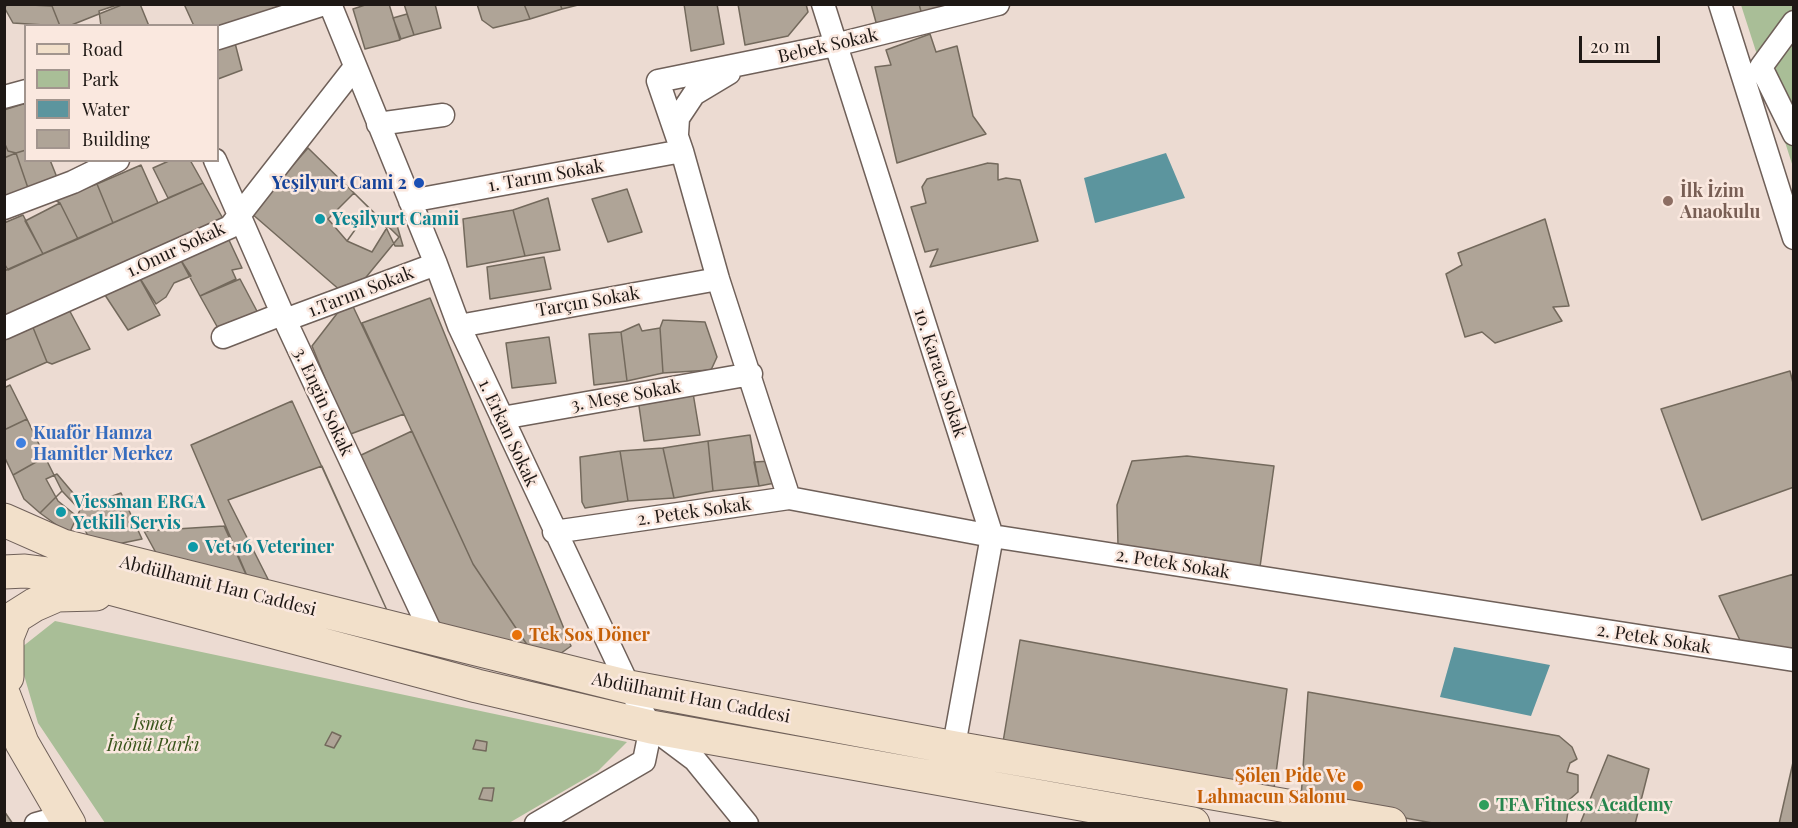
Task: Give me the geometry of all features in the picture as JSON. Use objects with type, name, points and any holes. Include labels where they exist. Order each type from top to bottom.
[{"type":"main road","name":"Abdülhamit Han Caddesi","points":[[4,520],[63,546],[435,641],[629,687],[955,748],[1390,824]]},
{"type":"main road","name":"Abdülhamit Han Caddesi","points":[[4,572],[25,571],[65,576],[442,677],[651,727],[1192,824]]},
{"type":"main road","points":[[57,821],[22,742],[5,680],[7,637],[15,617],[34,604],[57,595],[132,594]]},
{"type":"street","points":[[219,38],[324,4]]},
{"type":"street","name":"1. Erkan Sokak","points":[[330,4],[459,326],[554,532],[629,687],[651,727],[694,760],[747,824]]},
{"type":"street","name":"10. Karaca Sokak","points":[[824,4],[835,45],[992,536],[955,748],[947,780]]},
{"type":"street","name":"Bebek Sokak","points":[[679,142],[658,81],[835,45],[998,4]]},
{"type":"street","points":[[1720,4],[1794,238]]},
{"type":"street","points":[[1794,22],[1761,67],[1794,134]]},
{"type":"street","points":[[740,66],[694,94],[678,118],[679,142],[718,279],[751,374],[789,498]]},
{"type":"street","name":"1.Onur Sokak","points":[[4,328],[230,227],[355,67]]},
{"type":"street","points":[[4,97],[24,92]]},
{"type":"street","points":[[378,124],[443,115]]},
{"type":"street","name":"1. Tarım Sokak","points":[[410,201],[679,142]]},
{"type":"street","points":[[4,207],[73,182],[114,162]]},
{"type":"street","name":"3. Engin Sokak","points":[[216,162],[240,212],[284,317],[435,641]]},
{"type":"street","name":"1.Tarım Sokak","points":[[223,337],[436,264]]},
{"type":"street","name":"Tarçın Sokak","points":[[459,326],[718,279]]},
{"type":"street","name":"3. Meşe Sokak","points":[[502,418],[751,374]]},
{"type":"street","name":"2. Petek Sokak","points":[[554,532],[789,498],[992,536],[1794,660]]},
{"type":"street","points":[[536,824],[644,761],[651,727]]},
{"type":"green space","points":[[1741,5],[1793,5],[1793,167],[1761,67]]},
{"type":"green space","name":"İsmet İnönü Parkı","points":[[55,621],[627,742],[598,771],[509,823],[105,823],[38,723],[17,651]]},
{"type":"water","points":[[1166,153],[1185,198],[1095,223],[1084,178]]},
{"type":"water","points":[[1454,647],[1550,665],[1531,716],[1440,697]]},
{"type":"building","points":[[9,4],[52,6],[59,24],[13,23],[4,7]]},
{"type":"building","points":[[42,4],[124,4],[74,24],[59,24],[52,6]]},
{"type":"building","points":[[120,4],[140,4],[148,24],[101,24],[99,11]]},
{"type":"building","points":[[184,4],[284,4],[219,31],[219,24],[193,24]]},
{"type":"building","points":[[368,4],[389,4],[400,40],[365,49],[353,9]]},
{"type":"building","points":[[404,4],[435,4],[441,28],[414,35]]},
{"type":"building","points":[[477,4],[524,4],[530,19],[493,28],[482,20]]},
{"type":"building","points":[[524,4],[560,4],[562,9],[530,19]]},
{"type":"building","points":[[560,4],[582,4],[562,9]]},
{"type":"building","points":[[684,4],[717,4],[724,44],[691,51]]},
{"type":"building","points":[[738,4],[806,4],[808,12],[788,36],[745,45]]},
{"type":"building","points":[[871,4],[919,4],[922,15],[877,26]]},
{"type":"building","points":[[919,4],[966,4],[922,15]]},
{"type":"building","points":[[407,14],[414,35],[401,39],[393,18]]},
{"type":"building","points":[[930,34],[936,52],[957,46],[973,116],[986,134],[897,163],[875,67],[891,65],[886,50]]},
{"type":"building","points":[[235,43],[242,70],[219,79],[219,49]]},
{"type":"building","points":[[24,104],[24,151],[16,153],[8,151],[4,142],[4,110]]},
{"type":"building","points":[[4,142],[8,151],[16,153],[4,158]]},
{"type":"building","name":"Yeşilyurt Camii","points":[[308,148],[399,237],[349,298],[251,213]]},
{"type":"building","points":[[24,151],[24,162],[51,162],[58,180],[29,191],[16,153]]},
{"type":"building","points":[[16,153],[29,191],[4,203],[4,158]]},
{"type":"building","points":[[166,162],[191,162],[203,183],[168,198],[153,168]]},
{"type":"building","points":[[988,163],[998,164],[998,180],[1006,178],[1020,180],[1038,241],[930,267],[938,249],[925,252],[911,207],[926,203],[922,187],[927,179]]},
{"type":"building","points":[[141,165],[158,203],[113,223],[97,184]]},
{"type":"building","points":[[203,183],[226,224],[4,321],[4,271]]},
{"type":"building","points":[[97,184],[113,223],[78,239],[60,203],[55,200]]},
{"type":"building","points":[[627,189],[642,232],[608,242],[592,199]]},
{"type":"building","points":[[354,193],[370,209],[347,241],[328,219]]},
{"type":"building","points":[[548,198],[560,250],[525,256],[513,210]]},
{"type":"building","points":[[60,203],[78,239],[43,254],[25,221]]},
{"type":"building","points":[[370,209],[388,226],[372,252],[347,241]]},
{"type":"building","points":[[513,210],[525,256],[467,267],[463,219]]},
{"type":"building","points":[[23,215],[43,254],[8,270],[4,263],[4,223]]},
{"type":"building","points":[[394,215],[403,246],[395,246],[382,219]]},
{"type":"building","points":[[1545,219],[1569,306],[1553,307],[1562,321],[1495,343],[1482,332],[1465,337],[1446,274],[1462,265],[1458,253]]},
{"type":"building","points":[[228,238],[242,268],[232,270],[236,279],[200,296],[179,257]]},
{"type":"building","points":[[177,254],[191,276],[174,283],[166,297],[156,304],[136,272]]},
{"type":"building","points":[[544,257],[551,289],[490,299],[487,267]]},
{"type":"building","points":[[136,272],[160,315],[128,330],[103,292]]},
{"type":"building","points":[[240,279],[259,315],[219,330],[200,296]]},
{"type":"building","points":[[349,298],[404,414],[348,435],[312,346]]},
{"type":"building","points":[[430,298],[571,646],[542,667],[473,564],[362,323]]},
{"type":"building","points":[[66,304],[90,349],[52,364],[47,362],[32,325]]},
{"type":"building","points":[[663,320],[705,322],[717,357],[711,370],[663,373],[660,328]]},
{"type":"building","points":[[639,324],[642,331],[660,328],[663,373],[627,381],[621,332]]},
{"type":"building","points":[[32,325],[47,362],[4,381],[4,338]]},
{"type":"building","points":[[621,332],[627,381],[594,385],[589,334]]},
{"type":"building","points":[[549,337],[556,383],[512,388],[506,343]]},
{"type":"building","points":[[1790,371],[1794,387],[1794,487],[1702,520],[1661,409]]},
{"type":"building","points":[[10,385],[27,419],[4,430],[4,388]]},
{"type":"building","points":[[693,393],[700,435],[644,441],[638,399]]},
{"type":"building","points":[[292,401],[390,617],[253,590],[191,445]]},
{"type":"building","name":"Kuaför Hamza Hamitler Merkez","points":[[27,419],[45,457],[13,475],[4,456],[4,430]]},
{"type":"building","points":[[412,431],[473,564],[542,667],[435,641],[357,457]]},
{"type":"building","points":[[750,435],[759,486],[713,491],[708,441]]},
{"type":"building","points":[[708,441],[713,491],[674,498],[663,448]]},
{"type":"building","points":[[663,448],[674,498],[628,501],[620,451]]},
{"type":"building","points":[[620,451],[628,501],[585,508],[582,502],[580,457]]},
{"type":"building","points":[[1187,456],[1274,466],[1260,567],[1118,545],[1117,505],[1132,461]]},
{"type":"building","points":[[45,457],[62,491],[40,513],[24,499],[13,475]]},
{"type":"building","points":[[771,461],[775,483],[759,486],[754,462]]},
{"type":"building","points":[[322,466],[390,617],[276,595],[228,500]]},
{"type":"building","points":[[57,474],[84,506],[121,493],[142,539],[108,546],[91,542],[79,518],[58,501],[46,479]]},
{"type":"building","name":"Viessman ERGA Yetkili Servis","points":[[62,491],[80,510],[69,534],[40,513]]},
{"type":"building","name":"Vet 16 Veteriner","points":[[224,526],[253,590],[161,562],[144,531]]},
{"type":"building","points":[[1794,574],[1794,656],[1746,653],[1719,596]]},
{"type":"building","points":[[1020,640],[1287,689],[1273,796],[1002,748]]},
{"type":"building","points":[[1308,692],[1559,736],[1572,747],[1577,759],[1570,763],[1567,772],[1578,775],[1578,792],[1570,799],[1566,824],[1438,824],[1301,799]]},
{"type":"building","points":[[332,732],[341,736],[334,748],[325,745]]},
{"type":"building","points":[[476,740],[487,742],[486,751],[473,749]]},
{"type":"building","points":[[1608,755],[1649,769],[1635,824],[1580,824]]},
{"type":"building","points":[[1794,758],[1794,824],[1779,824]]},
{"type":"building","points":[[483,788],[494,788],[492,801],[479,799]]},
{"type":"building","points":[[4,811],[13,824],[4,824]]},
{"type":"place","name":"Yeşilyurt Cami 2","points":[[419,183]]},
{"type":"place","name":"İlk İzim Anaokulu","points":[[1668,201]]},
{"type":"place","name":"Yeşilyurt Camii","points":[[320,219]]},
{"type":"place","name":"Kuaför Hamza Hamitler Merkez","points":[[21,443]]},
{"type":"place","name":"Viessman ERGA Yetkili Servis","points":[[61,512]]},
{"type":"place","name":"Vet 16 Veteriner","points":[[193,547]]},
{"type":"place","name":"Tek Sos Döner","points":[[517,635]]},
{"type":"place","name":"Şölen Pide Ve Lahmacun Salonu","points":[[1358,786]]},
{"type":"place","name":"TFA Fitness Academy","points":[[1484,805]]}]
